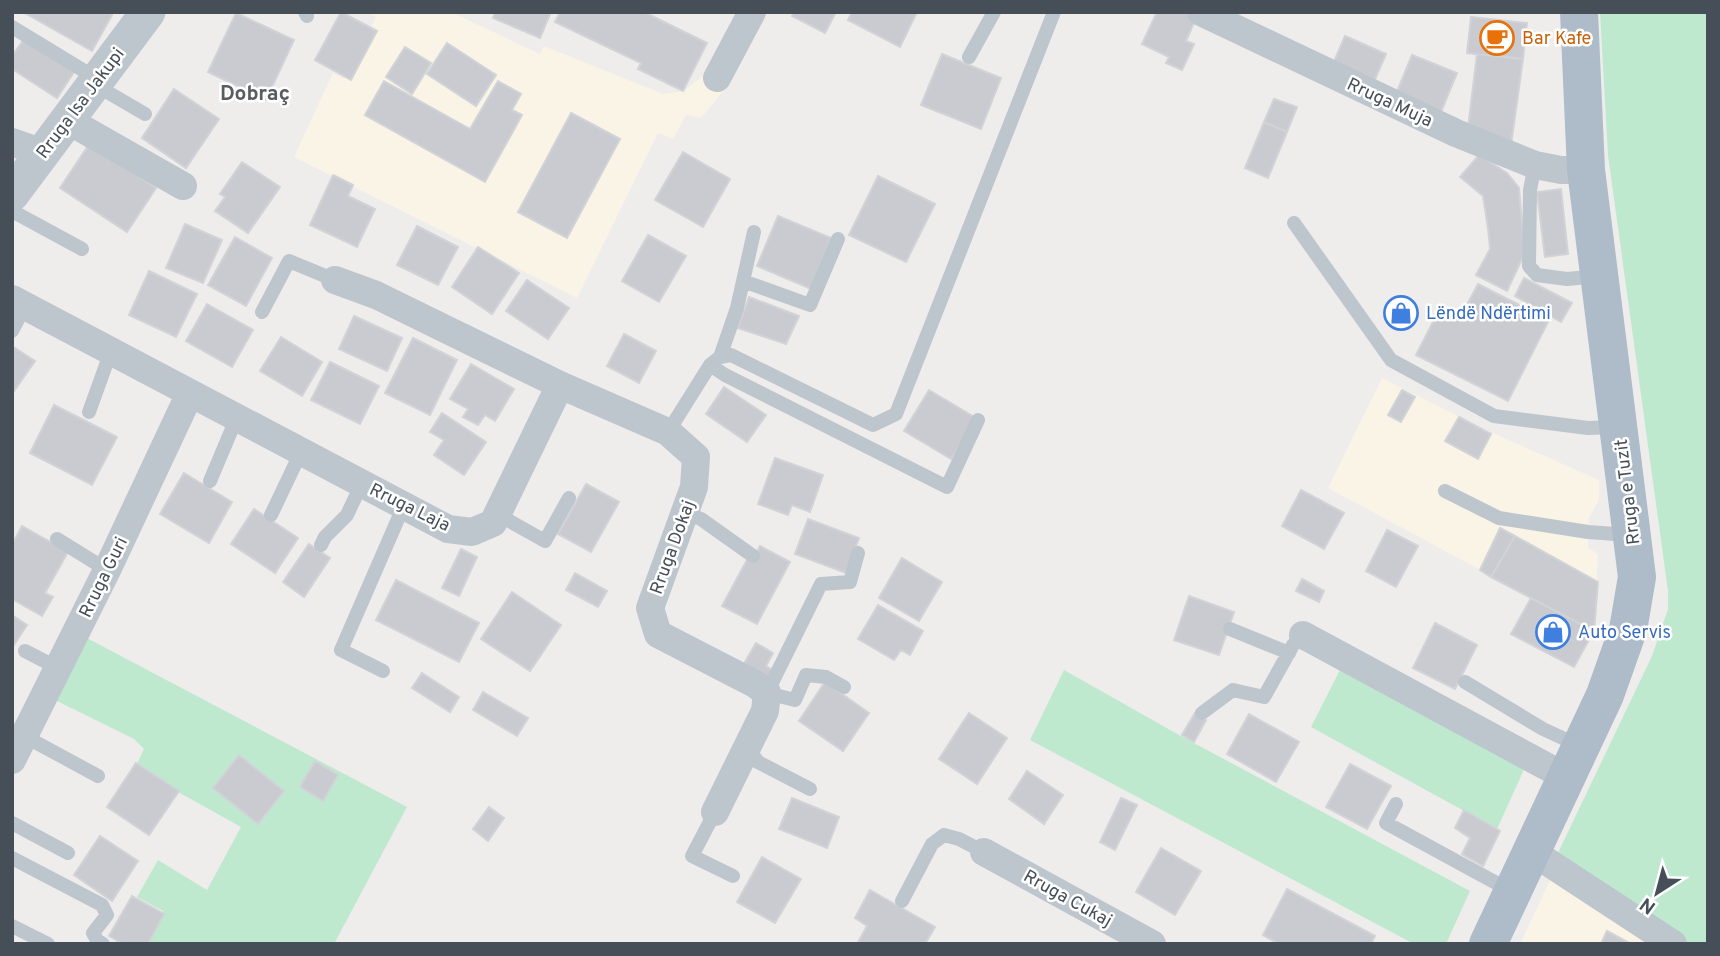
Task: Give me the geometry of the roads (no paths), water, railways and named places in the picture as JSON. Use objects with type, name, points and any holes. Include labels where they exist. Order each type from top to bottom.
[{"type":"main road","name":"Rruga e Tuzit","points":[[1488,944],[1605,695],[1628,630],[1637,577],[1586,170],[1578,12]]},
{"type":"street","name":"Rruga Isa Jakupi","points":[[12,194],[28,148],[68,120],[148,12]]},
{"type":"street","points":[[717,78],[752,12]]},
{"type":"street","name":"Rruga Muja","points":[[1201,12],[1456,133],[1535,165],[1561,170],[1586,170]]},
{"type":"street","points":[[68,120],[183,186]]},
{"type":"street","points":[[335,280],[376,295],[559,385],[496,514]]},
{"type":"street","name":"Rruga Laja","points":[[19,302],[448,529],[472,532],[493,523],[496,514]]},
{"type":"street","name":"Rruga Dokaj","points":[[559,385],[668,432],[696,457],[694,487],[650,608],[658,634],[755,684],[767,693]]},
{"type":"street","name":"Rruga Guri","points":[[18,748],[107,570],[190,393]]},
{"type":"street","points":[[1296,644],[1573,762]]},
{"type":"street","points":[[715,812],[765,711],[767,693]]},
{"type":"street","points":[[1531,851],[1672,944]]},
{"type":"street","name":"Rruga Cukaj","points":[[984,852],[1152,944]]},
{"type":"lane","points":[[969,57],[995,12]]},
{"type":"lane","points":[[720,359],[873,425],[896,414],[1054,12]]},
{"type":"lane","points":[[12,27],[86,72],[96,82],[145,114]]},
{"type":"lane","points":[[1535,165],[1530,190],[1530,266],[1537,275],[1567,279],[1599,276]]},
{"type":"lane","points":[[12,211],[82,249]]},
{"type":"lane","points":[[1294,223],[1391,360],[1494,416],[1588,428],[1619,427]]},
{"type":"lane","points":[[668,432],[720,359],[737,308],[754,232]]},
{"type":"lane","points":[[743,281],[810,305],[838,239]]},
{"type":"lane","points":[[262,312],[289,261],[335,280]]},
{"type":"lane","points":[[12,331],[19,302]]},
{"type":"lane","points":[[89,412],[111,351]]},
{"type":"lane","points":[[720,359],[726,375],[947,487],[978,420]]},
{"type":"lane","points":[[210,481],[237,417]]},
{"type":"lane","points":[[271,515],[301,452]]},
{"type":"lane","points":[[321,545],[325,537],[347,516],[362,483]]},
{"type":"lane","points":[[1445,491],[1499,518],[1588,532],[1633,535]]},
{"type":"lane","points":[[496,514],[545,541],[569,498]]},
{"type":"lane","points":[[383,671],[341,650],[405,506]]},
{"type":"lane","points":[[685,513],[701,519],[753,556]]},
{"type":"lane","points":[[57,539],[107,570]]},
{"type":"lane","points":[[844,687],[826,677],[806,675],[795,700],[767,693],[821,584],[850,582],[858,553]]},
{"type":"lane","points":[[1202,713],[1233,690],[1264,698],[1296,644],[1230,629]]},
{"type":"lane","points":[[25,651],[58,668]]},
{"type":"lane","points":[[1465,682],[1543,729],[1573,762]]},
{"type":"lane","points":[[747,747],[758,762],[810,789]]},
{"type":"lane","points":[[18,748],[98,776]]},
{"type":"lane","points":[[1396,804],[1386,822],[1512,891]]},
{"type":"lane","points":[[715,812],[692,856],[733,876]]},
{"type":"lane","points":[[12,823],[68,853]]},
{"type":"lane","points":[[902,901],[932,844],[944,835],[959,839],[984,852]]},
{"type":"lane","points":[[12,858],[102,905],[107,915],[93,933],[103,944]]},
{"type":"lane","points":[[12,926],[48,944]]},
{"type":"place","name":"Bar Kafe","points":[[1497,38]]},
{"type":"place","name":"Lëndë Ndërtimi","points":[[1401,313]]},
{"type":"place","name":"Auto Servis","points":[[1553,632]]},
{"type":"district","name":"Dobraç","points":[[255,93]]}]
